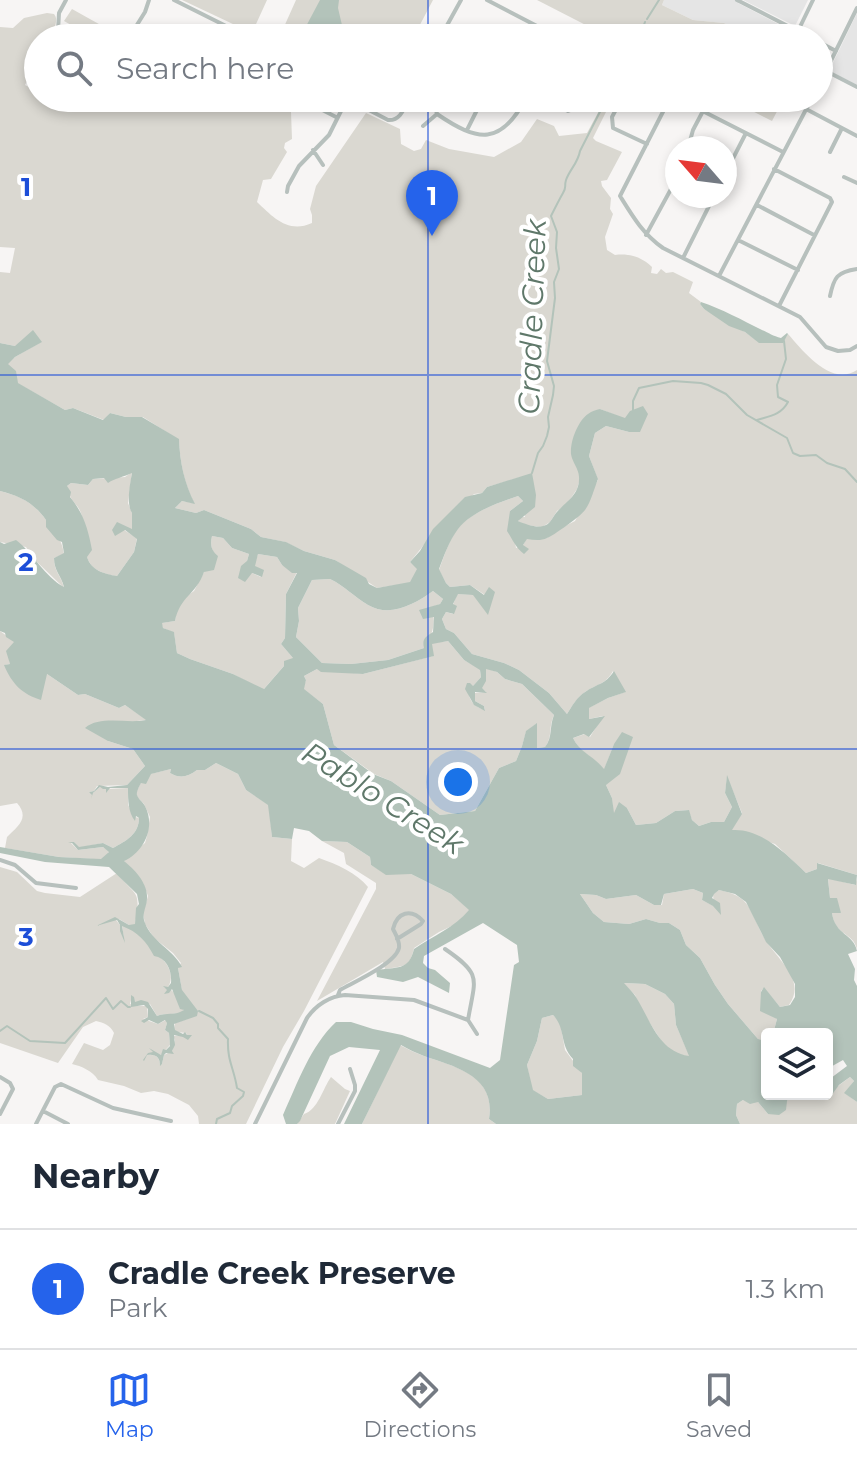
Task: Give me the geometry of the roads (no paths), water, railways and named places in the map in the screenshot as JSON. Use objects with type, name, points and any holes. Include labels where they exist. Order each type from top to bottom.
[{"type":"street","points":[[58,24],[59,13],[66,0]]},
{"type":"street","points":[[138,24],[149,0]]},
{"type":"street","points":[[174,0],[222,24]]},
{"type":"street","points":[[448,24],[461,0]]},
{"type":"street","points":[[487,0],[533,24]]},
{"type":"street","points":[[737,0],[784,24]]},
{"type":"street","points":[[801,24],[813,0]]},
{"type":"street","points":[[833,57],[857,8]]},
{"type":"street","points":[[833,75],[857,87]]},
{"type":"street","points":[[326,112],[336,117]]},
{"type":"street","points":[[287,192],[299,166],[329,135],[339,112]]},
{"type":"street","points":[[373,112],[394,120],[402,112]]},
{"type":"street","points":[[467,130],[476,112]]},
{"type":"street","points":[[423,126],[437,114],[481,135],[496,133],[512,122],[518,112]]},
{"type":"street","points":[[615,112],[613,128],[647,144]]},
{"type":"street","points":[[663,112],[620,196],[646,235],[663,248],[804,319],[826,347],[838,351],[857,346]]},
{"type":"street","points":[[691,136],[702,112]]},
{"type":"street","points":[[705,112],[783,152]]},
{"type":"street","points":[[719,276],[804,112]]},
{"type":"street","points":[[812,112],[857,136]]},
{"type":"street","points":[[830,152],[842,128]]},
{"type":"street","points":[[737,151],[746,133]]},
{"type":"street","points":[[313,150],[323,165]]},
{"type":"street","points":[[774,169],[830,198],[832,202],[779,306]]},
{"type":"street","points":[[844,177],[857,183]]},
{"type":"street","points":[[646,235],[665,200]]},
{"type":"street","points":[[757,205],[814,235]]},
{"type":"street","points":[[683,258],[708,208]]},
{"type":"street","points":[[738,240],[798,270]]},
{"type":"street","points":[[830,296],[833,282],[839,274],[857,269]]},
{"type":"street","points":[[0,860],[15,865],[36,883],[76,888]]},
{"type":"street","points":[[255,1124],[307,1018],[315,1008],[389,961],[399,948],[393,929],[403,914],[411,912],[423,921],[397,939]]},
{"type":"street","points":[[445,949],[465,963],[473,975],[468,1020]]},
{"type":"street","points":[[339,992],[414,1000],[468,1020],[477,1034]]},
{"type":"street","points":[[338,1124],[355,1091],[350,1069]]},
{"type":"street","points":[[0,1077],[12,1085],[12,1092],[0,1114]]},
{"type":"street","points":[[36,1124],[58,1084],[113,1108],[171,1121]]},
{"type":"street","points":[[43,1111],[68,1124]]},
{"type":"street","points":[[146,1124],[148,1116]]},
{"type":"water","points":[[320,0],[339,0],[342,24],[307,24]]},
{"type":"water","points":[[701,302],[781,338],[788,334],[783,343],[759,343],[704,309]]},
{"type":"water","name":"Pablo Creek","points":[[33,330],[42,342],[8,364],[16,371],[18,383],[65,410],[73,408],[103,420],[110,413],[142,417],[179,439],[183,472],[195,504],[182,501],[175,508],[196,513],[204,510],[251,529],[261,537],[286,542],[335,560],[377,588],[410,582],[417,569],[410,562],[433,529],[465,497],[482,493],[487,487],[532,473],[535,507],[518,521],[537,526],[547,524],[577,489],[579,474],[571,449],[575,432],[584,417],[600,409],[625,418],[630,411],[643,406],[648,414],[640,432],[606,426],[595,433],[589,456],[598,479],[587,507],[567,526],[545,539],[527,539],[523,545],[529,549],[524,554],[507,531],[510,511],[523,501],[518,496],[485,509],[463,523],[452,538],[439,569],[450,587],[470,585],[484,595],[489,587],[495,592],[488,615],[473,595],[458,594],[453,604],[457,606],[454,614],[446,612],[442,619],[446,629],[454,633],[472,654],[519,670],[549,693],[567,714],[580,696],[614,671],[626,692],[589,708],[589,719],[605,716],[589,737],[584,734],[573,738],[604,769],[622,732],[633,737],[620,774],[606,785],[614,813],[619,802],[627,808],[636,825],[656,823],[675,811],[689,810],[692,820],[699,826],[724,822],[732,807],[725,793],[727,775],[742,814],[732,830],[743,830],[763,838],[806,873],[817,869],[817,863],[857,875],[856,885],[828,879],[830,898],[837,898],[841,913],[832,913],[834,920],[857,951],[848,954],[855,969],[857,986],[857,1102],[844,1093],[854,1081],[850,1077],[833,1093],[833,1076],[847,1066],[843,1060],[833,1066],[833,1028],[775,1028],[777,1019],[760,1011],[764,987],[780,1007],[790,1005],[795,997],[795,984],[780,957],[766,942],[746,902],[735,894],[719,890],[712,898],[720,903],[721,915],[702,900],[703,893],[693,889],[664,894],[661,905],[654,905],[636,895],[606,899],[580,894],[593,913],[604,922],[629,924],[646,919],[669,923],[680,930],[686,945],[700,958],[728,1004],[761,1040],[761,1100],[788,1100],[786,1110],[779,1115],[768,1114],[758,1102],[750,1104],[743,1100],[737,1104],[736,1115],[740,1124],[496,1124],[489,1119],[490,1104],[480,1083],[460,1069],[401,1045],[362,1124],[344,1124],[380,1050],[349,1047],[330,1056],[300,1121],[286,1124],[283,1115],[305,1066],[336,1022],[351,1022],[402,1035],[490,1068],[500,1060],[514,965],[519,962],[517,945],[483,923],[424,956],[423,963],[450,983],[449,993],[418,977],[403,982],[377,977],[376,970],[405,965],[414,949],[469,910],[451,894],[411,874],[386,875],[371,865],[370,857],[347,842],[322,841],[309,831],[294,828],[292,839],[272,837],[268,805],[246,790],[238,774],[216,763],[184,776],[170,773],[171,769],[151,774],[137,792],[148,814],[148,830],[137,852],[124,861],[136,872],[145,887],[144,917],[148,930],[182,967],[178,968],[182,990],[198,1011],[197,1016],[174,1024],[175,1030],[192,1035],[188,1040],[174,1035],[174,1054],[166,1053],[160,1066],[155,1056],[147,1055],[144,1061],[143,1060],[148,1053],[153,1052],[149,1048],[161,1055],[163,1049],[170,1046],[169,1033],[165,1030],[165,1020],[158,1024],[141,1021],[148,1017],[148,1009],[144,1005],[131,1007],[131,995],[135,1002],[148,1002],[157,1016],[184,1010],[180,1009],[172,989],[164,994],[167,990],[163,986],[168,987],[171,983],[171,974],[165,962],[154,956],[141,938],[122,926],[125,943],[117,920],[96,926],[115,917],[129,925],[135,924],[139,904],[137,894],[109,867],[45,862],[0,853],[0,847],[59,857],[101,859],[109,852],[103,847],[78,850],[68,842],[74,842],[79,847],[103,843],[113,848],[127,840],[134,833],[139,818],[136,816],[135,821],[131,814],[128,788],[110,788],[106,793],[106,789],[100,787],[91,799],[89,792],[99,785],[127,785],[145,766],[133,749],[108,741],[85,728],[98,722],[146,720],[125,705],[119,708],[85,694],[78,695],[47,674],[41,700],[34,698],[18,687],[4,665],[10,664],[6,651],[14,642],[0,631],[0,542],[4,544],[16,540],[64,587],[54,558],[64,553],[62,542],[46,527],[46,520],[41,514],[20,498],[0,491],[0,343],[15,346]],"holes":[[[132,473],[129,499],[132,529],[117,522],[112,530],[115,536],[125,530],[137,539],[134,552],[117,576],[99,571],[89,561],[87,557],[92,550],[87,528],[67,486],[71,483],[88,485],[93,479],[104,478],[108,483]],[[212,536],[223,538],[232,548],[249,554],[238,578],[245,582],[252,573],[262,577],[264,570],[255,566],[258,554],[277,557],[282,565],[297,573],[286,594],[285,638],[281,644],[293,658],[284,661],[284,666],[264,689],[177,653],[174,632],[163,628],[162,623],[175,621],[181,606],[204,572],[214,570],[218,556],[212,549]],[[330,579],[376,609],[402,608],[433,591],[443,599],[440,604],[419,610],[423,619],[434,617],[433,632],[425,638],[424,648],[388,660],[322,663],[296,637],[298,608],[312,580]],[[448,641],[464,660],[480,670],[481,677],[473,686],[467,683],[465,689],[474,705],[485,711],[484,706],[475,701],[475,692],[487,693],[482,688],[486,681],[486,669],[522,684],[554,715],[545,747],[537,748],[537,723],[526,731],[516,761],[499,768],[475,811],[440,815],[391,781],[373,774],[334,745],[323,704],[304,689],[304,676],[317,669],[321,672],[363,674],[434,656],[432,644]],[[624,983],[645,984],[665,994],[674,1004],[676,1025],[689,1056],[678,1053],[663,1041]],[[553,1015],[560,1025],[573,1066],[582,1073],[582,1095],[548,1099],[533,1090],[527,1065],[542,1018]]]},
{"type":"waterway","name":"Cradle Creek","points":[[647,19],[659,0]]},
{"type":"waterway","name":"Cradle Creek","points":[[532,473],[547,436],[554,386],[547,361],[555,298],[554,282],[559,269],[557,232],[551,216],[600,112]]},
{"type":"waterway","points":[[757,420],[779,412],[788,402],[778,397],[777,385],[786,359],[784,341]]},
{"type":"waterway","points":[[633,412],[633,401],[639,388],[673,381],[708,385],[726,394],[747,415],[787,438],[793,453],[816,455],[827,463],[845,469],[857,482]]},
{"type":"waterway","points":[[0,1031],[7,1026],[30,1041],[65,1043],[106,998],[113,1009],[121,1001],[130,1007]]},
{"type":"waterway","points":[[199,1011],[213,1018],[228,1039],[237,1088],[244,1092],[230,1113],[217,1119],[216,1124]]},
{"type":"place","name":"Cradle Creek Preserve","points":[[432,236]]}]
